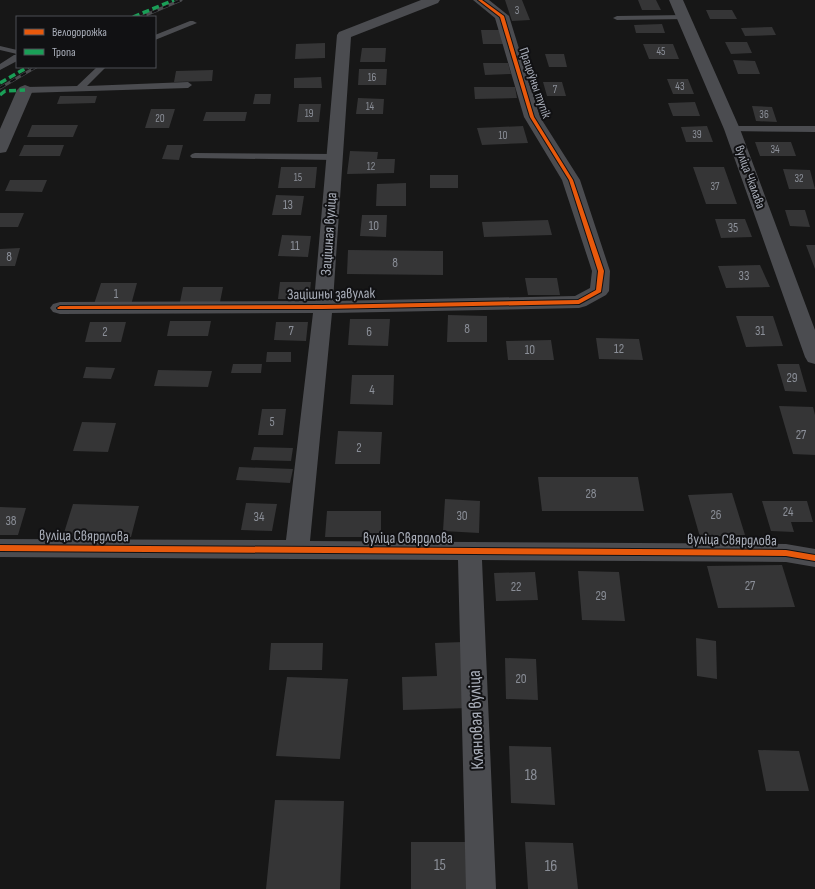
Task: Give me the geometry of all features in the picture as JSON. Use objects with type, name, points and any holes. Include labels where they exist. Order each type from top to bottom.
[{"type":"street","name":"Зацішная вуліца","points":[[297,551],[323,307],[344,36],[433,0]]},
{"type":"street","name":"Працоўны тупік","points":[[480,0],[502,16],[532,117],[571,180],[601,271],[600,291]]},
{"type":"street","name":"вуліца Чкалава","points":[[676,0],[732,128],[815,357]]},
{"type":"street","points":[[0,148],[26,90]]},
{"type":"street","name":"Зацішны завулак","points":[[60,308],[323,307],[579,302],[600,291]]},
{"type":"street","name":"вуліца Свярдлова","points":[[0,548],[786,553],[815,558]]},
{"type":"street","name":"Кляновая вуліца","points":[[470,550],[481,889]]},
{"type":"lane","points":[[616,18],[684,18]]},
{"type":"lane","points":[[156,38],[193,23]]},
{"type":"lane","points":[[0,48],[16,52]]},
{"type":"lane","points":[[0,68],[16,59]]},
{"type":"lane","points":[[79,88],[101,68]]},
{"type":"lane","points":[[26,90],[188,85]]},
{"type":"lane","points":[[732,128],[815,129]]},
{"type":"lane","points":[[195,156],[335,157]]},
{"type":"building","points":[[505,0],[522,0],[530,20],[512,21]]},
{"type":"building","points":[[638,0],[656,0],[661,10],[642,10]]},
{"type":"building","points":[[706,10],[732,10],[737,19],[710,19]]},
{"type":"building","points":[[662,24],[665,33],[636,33],[634,25]]},
{"type":"building","points":[[772,27],[776,35],[745,36],[741,28]]},
{"type":"building","points":[[481,30],[502,30],[503,44],[483,44]]},
{"type":"building","points":[[725,42],[747,42],[752,53],[731,54]]},
{"type":"building","points":[[325,43],[325,58],[295,59],[296,44]]},
{"type":"building","points":[[643,44],[673,44],[679,59],[649,59]]},
{"type":"building","points":[[362,48],[386,48],[385,62],[360,62]]},
{"type":"building","points":[[545,54],[564,54],[567,67],[549,67]]},
{"type":"building","points":[[733,60],[755,61],[760,74],[738,74]]},
{"type":"building","points":[[483,63],[508,63],[511,74],[485,75]]},
{"type":"building","points":[[359,69],[387,69],[386,85],[358,85]]},
{"type":"building","points":[[213,70],[212,81],[174,82],[176,71]]},
{"type":"building","points":[[321,77],[322,88],[294,88],[294,78]]},
{"type":"building","points":[[667,79],[688,79],[694,94],[673,94]]},
{"type":"building","points":[[543,82],[562,82],[566,96],[547,96]]},
{"type":"building","points":[[474,87],[515,87],[517,98],[475,99]]},
{"type":"building","points":[[255,94],[271,94],[270,104],[253,104]]},
{"type":"building","points":[[60,96],[97,96],[95,103],[57,104]]},
{"type":"building","points":[[358,98],[384,99],[383,114],[356,114]]},
{"type":"building","points":[[695,102],[700,116],[673,116],[668,103]]},
{"type":"building","points":[[299,104],[321,104],[319,122],[297,122]]},
{"type":"building","points":[[752,106],[772,107],[777,122],[756,121]]},
{"type":"building","points":[[151,109],[175,109],[169,128],[145,128]]},
{"type":"building","points":[[206,112],[247,112],[245,121],[203,121]]},
{"type":"building","points":[[32,125],[78,125],[73,137],[27,137]]},
{"type":"building","points":[[523,126],[528,143],[482,145],[477,128]]},
{"type":"building","points":[[707,126],[713,142],[686,142],[681,127]]},
{"type":"building","points":[[755,142],[791,142],[796,156],[760,156]]},
{"type":"building","points":[[24,145],[64,145],[60,156],[19,156]]},
{"type":"building","points":[[167,145],[183,145],[179,160],[162,159]]},
{"type":"building","points":[[350,151],[378,152],[377,159],[395,159],[394,173],[347,174]]},
{"type":"building","points":[[281,167],[317,167],[315,188],[278,188]]},
{"type":"building","points":[[693,167],[724,167],[737,204],[706,204]]},
{"type":"building","points":[[783,169],[810,170],[815,189],[789,189]]},
{"type":"building","points":[[430,175],[458,175],[458,188],[430,188]]},
{"type":"building","points":[[10,180],[47,180],[42,192],[5,191]]},
{"type":"building","points":[[406,183],[406,206],[376,206],[377,184]]},
{"type":"building","points":[[276,195],[304,196],[301,215],[272,215]]},
{"type":"building","points":[[785,210],[805,210],[810,227],[790,226]]},
{"type":"building","points":[[0,213],[24,213],[18,227],[0,227]]},
{"type":"building","points":[[362,215],[387,215],[386,237],[360,236]]},
{"type":"building","points":[[715,219],[745,219],[752,237],[721,238]]},
{"type":"building","points":[[548,220],[552,235],[484,237],[482,222]]},
{"type":"building","points":[[282,235],[311,236],[308,257],[278,256]]},
{"type":"building","points":[[806,245],[815,245],[815,269]]},
{"type":"building","points":[[20,248],[15,266],[0,266],[0,249]]},
{"type":"building","points":[[348,250],[443,251],[443,275],[347,274]]},
{"type":"building","points":[[760,265],[770,287],[726,288],[718,266]]},
{"type":"building","points":[[525,278],[557,278],[560,295],[528,295]]},
{"type":"building","points":[[280,282],[311,282],[309,299],[278,299]]},
{"type":"building","points":[[101,283],[137,283],[131,305],[94,304]]},
{"type":"building","points":[[183,287],[223,287],[220,302],[180,302]]},
{"type":"building","points":[[448,315],[487,316],[487,342],[447,342]]},
{"type":"building","points":[[736,316],[773,316],[783,346],[746,347]]},
{"type":"building","points":[[350,319],[390,319],[388,346],[348,345]]},
{"type":"building","points":[[170,321],[211,321],[208,336],[167,336]]},
{"type":"building","points":[[90,322],[126,322],[121,342],[85,342]]},
{"type":"building","points":[[276,322],[308,322],[306,341],[274,340]]},
{"type":"building","points":[[596,338],[639,339],[643,360],[599,359]]},
{"type":"building","points":[[551,340],[554,360],[508,360],[506,341]]},
{"type":"building","points":[[267,352],[291,352],[291,362],[266,362]]},
{"type":"building","points":[[233,364],[262,364],[261,373],[231,373]]},
{"type":"building","points":[[777,364],[799,364],[807,392],[785,391]]},
{"type":"building","points":[[86,367],[115,368],[111,379],[83,378]]},
{"type":"building","points":[[158,370],[212,371],[208,387],[154,386]]},
{"type":"building","points":[[352,375],[394,375],[393,405],[350,404]]},
{"type":"building","points":[[779,406],[813,407],[815,415],[815,455],[793,454]]},
{"type":"building","points":[[262,409],[286,409],[283,435],[258,435]]},
{"type":"building","points":[[82,422],[116,423],[108,452],[73,451]]},
{"type":"building","points":[[338,431],[382,432],[380,464],[335,464]]},
{"type":"building","points":[[254,447],[293,448],[291,461],[251,460]]},
{"type":"building","points":[[239,467],[293,469],[290,483],[236,480]]},
{"type":"building","points":[[538,477],[638,477],[644,511],[542,511]]},
{"type":"building","points":[[732,493],[745,535],[700,537],[688,495]]},
{"type":"building","points":[[445,499],[480,501],[479,533],[443,531]]},
{"type":"building","points":[[762,501],[807,501],[813,522],[791,522],[794,532],[771,531]]},
{"type":"building","points":[[246,503],[277,504],[272,531],[241,530]]},
{"type":"building","points":[[73,504],[139,506],[131,537],[63,536]]},
{"type":"building","points":[[0,507],[26,508],[18,535],[0,535]]},
{"type":"building","points":[[327,511],[381,511],[381,537],[325,537]]},
{"type":"building","points":[[782,565],[795,607],[718,608],[707,566]]},
{"type":"building","points":[[578,571],[619,572],[625,621],[582,620]]},
{"type":"building","points":[[535,572],[538,600],[496,601],[494,573]]},
{"type":"building","points":[[696,638],[716,641],[717,679],[697,676]]},
{"type":"building","points":[[463,642],[469,708],[403,710],[402,677],[437,676],[435,643]]},
{"type":"building","points":[[271,643],[323,643],[322,670],[269,670]]},
{"type":"building","points":[[505,658],[536,659],[538,700],[506,699]]},
{"type":"building","points":[[287,677],[348,679],[340,759],[276,756]]},
{"type":"building","points":[[509,746],[551,747],[555,805],[511,803]]},
{"type":"building","points":[[758,750],[799,751],[809,791],[766,791]]},
{"type":"building","points":[[275,800],[344,801],[340,889],[266,889]]},
{"type":"building","points":[[411,842],[468,842],[469,889],[411,889]]},
{"type":"building","points":[[525,842],[573,843],[578,889],[528,889]]},
{"type":"railway","points":[[143,16],[181,0]]},
{"type":"railway","points":[[0,88],[34,68]]},
{"type":"marked path","points":[[135,16],[174,0]]},
{"type":"marked path","points":[[0,83],[26,68]]},
{"type":"marked path","points":[[0,95],[5,91],[25,90]]},
{"type":"cycle path","points":[[60,308],[323,307],[579,302],[599,291],[601,271],[571,180],[532,117],[502,16],[480,0]]},
{"type":"cycle path","points":[[0,548],[786,553],[815,558]]}]
